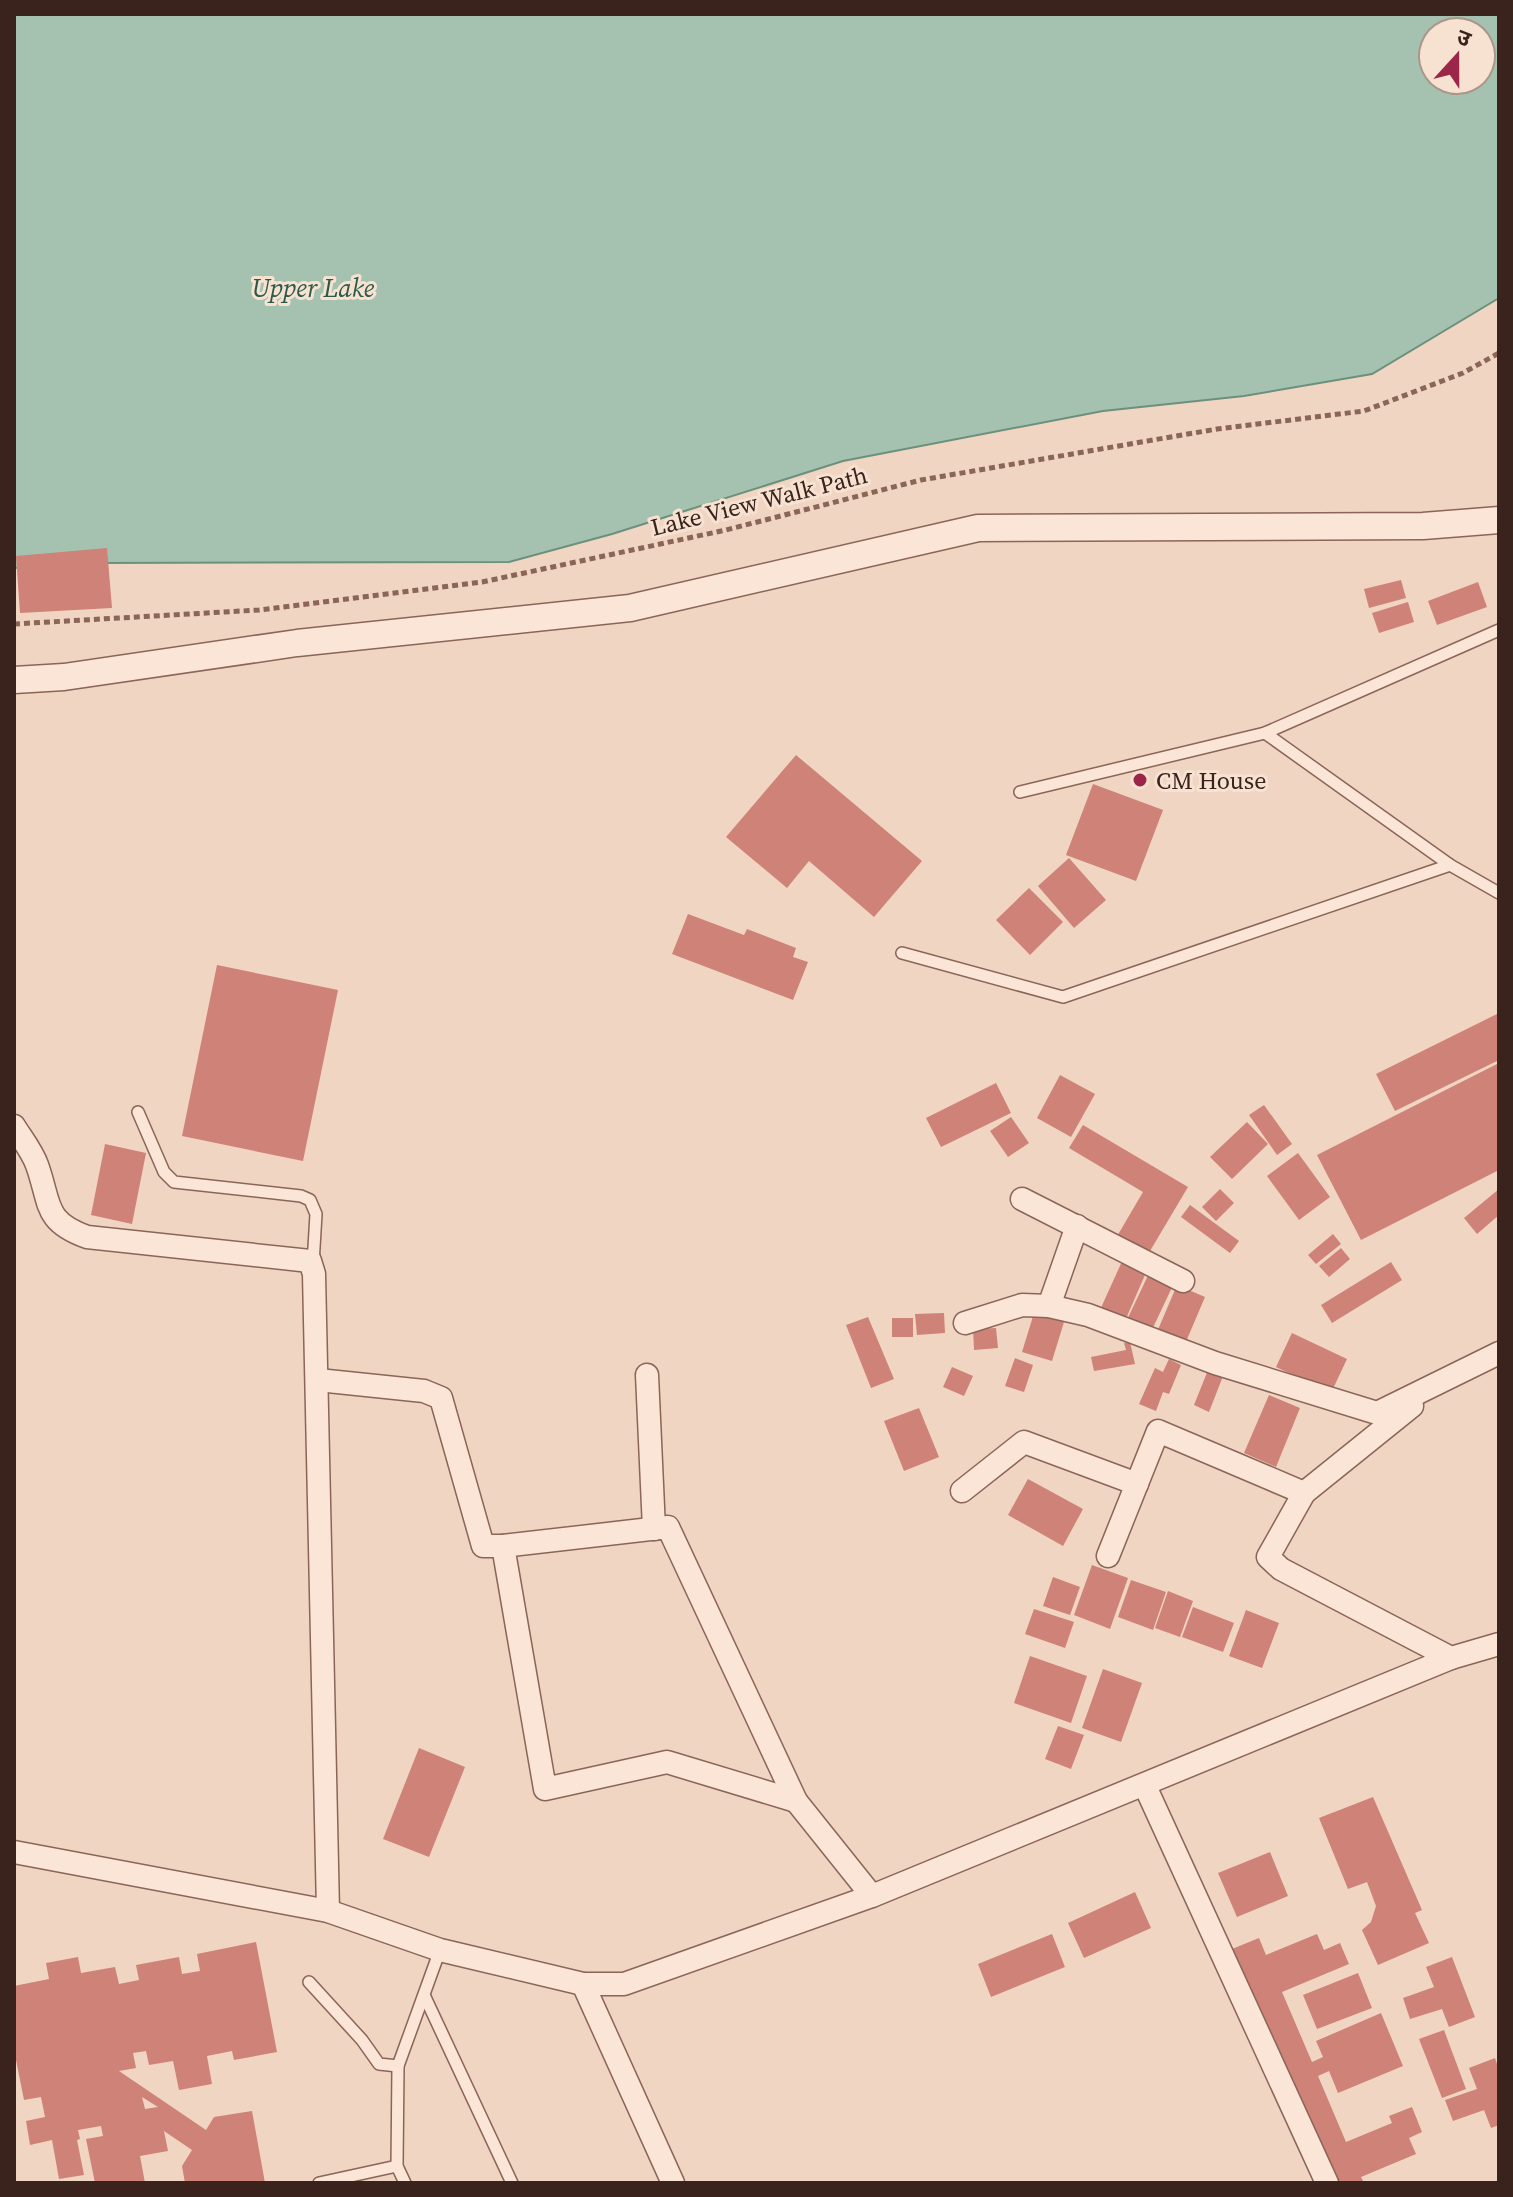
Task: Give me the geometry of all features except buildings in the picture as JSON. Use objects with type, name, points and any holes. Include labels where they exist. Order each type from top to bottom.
[{"type":"street","points":[[14,680],[64,677],[297,643],[630,608],[978,528],[1423,526],[1499,520]]},
{"type":"street","points":[[14,1126],[35,1161],[53,1217],[67,1230],[87,1237],[310,1261],[313,1269],[318,1380],[328,1911]]},
{"type":"street","points":[[1022,1199],[1183,1281]]},
{"type":"street","points":[[1049,1306],[1077,1226]]},
{"type":"street","points":[[965,1323],[1022,1305],[1049,1306],[1088,1315],[1215,1363],[1377,1413],[1499,1353]]},
{"type":"street","points":[[647,1375],[654,1529]]},
{"type":"street","points":[[318,1380],[424,1391],[441,1398],[483,1546],[668,1527],[796,1801],[872,1896]]},
{"type":"street","points":[[1444,1380],[1304,1493],[1268,1557],[1281,1569],[1451,1658]]},
{"type":"street","points":[[1108,1556],[1158,1431],[1304,1493]]},
{"type":"street","points":[[962,1491],[1024,1442],[1137,1484]]},
{"type":"street","points":[[503,1546],[545,1789],[667,1762],[796,1801]]},
{"type":"street","points":[[14,1852],[328,1911],[440,1950],[583,1984],[624,1984],[872,1896],[1451,1658],[1499,1644]]},
{"type":"street","points":[[1145,1786],[1327,2183]]},
{"type":"street","points":[[583,1984],[673,2183]]},
{"type":"lane","points":[[1020,792],[1265,733],[1499,630]]},
{"type":"lane","points":[[1265,733],[1450,865],[1499,893]]},
{"type":"lane","points":[[902,953],[1063,997],[1450,865]]},
{"type":"lane","points":[[138,1112],[164,1172],[174,1182],[301,1196],[310,1200],[316,1214],[313,1269]]},
{"type":"lane","points":[[405,2183],[397,2166],[398,2066],[440,1950]]},
{"type":"lane","points":[[309,1982],[362,2040],[379,2064],[398,2066]]},
{"type":"lane","points":[[425,1997],[512,2183]]},
{"type":"lane","points":[[319,2183],[397,2166]]},
{"type":"path","name":"Lake View Walk Path","points":[[14,624],[259,610],[482,582],[726,530],[921,480],[1217,429],[1364,411],[1463,373],[1499,353]]},
{"type":"water","name":"Upper Lake","points":[[14,14],[1499,14],[1499,298],[1372,374],[1244,396],[1103,411],[843,461],[612,534],[509,562],[98,563],[14,568]]},
{"type":"place","name":"CM House","points":[[1140,780]]}]
